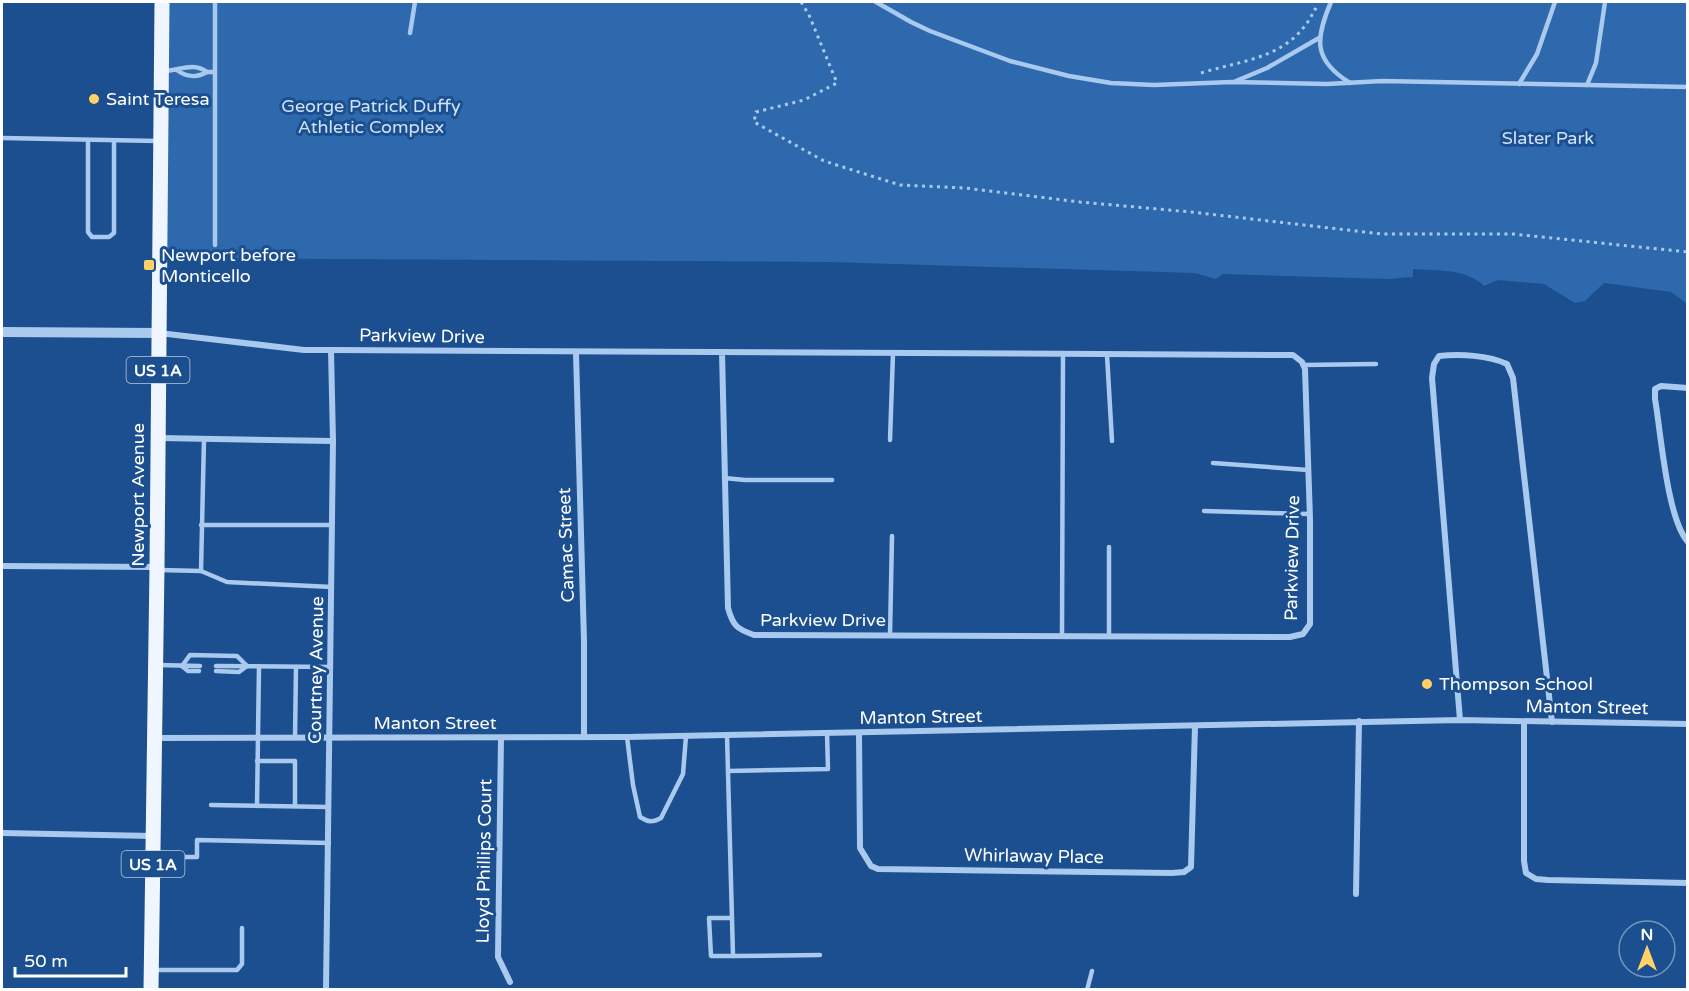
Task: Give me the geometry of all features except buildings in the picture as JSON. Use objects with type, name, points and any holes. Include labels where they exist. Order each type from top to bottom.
[{"type":"main road","name":"Newport Avenue","points":[[151,990],[162,2]]},
{"type":"street","points":[[2,332],[159,333]]},
{"type":"street","name":"Parkview Drive","points":[[159,333],[304,350],[576,353],[722,352],[1293,355],[1305,369],[1310,624],[1303,634],[1290,637],[754,635],[742,631],[732,623],[728,609],[722,352]]},
{"type":"street","name":"Courtney Avenue","points":[[326,990],[331,738],[333,441],[331,350]]},
{"type":"street","name":"Camac Street","points":[[576,353],[584,641],[584,737]]},
{"type":"street","points":[[1460,720],[1432,378],[1434,363],[1439,356],[1449,355],[1499,360],[1507,363],[1513,378],[1552,722]]},
{"type":"street","points":[[1688,388],[1661,386],[1655,389],[1655,399],[1672,507],[1678,527],[1688,542]]},
{"type":"street","points":[[158,438],[333,441]]},
{"type":"street","points":[[2,567],[157,569]]},
{"type":"street","name":"Manton Street","points":[[154,738],[686,736],[1460,720],[1688,724]]},
{"type":"street","points":[[1356,894],[1359,721]]},
{"type":"street","points":[[1524,722],[1524,861],[1526,873],[1536,879],[1548,880],[1688,883]]},
{"type":"street","name":"Whirlaway Place","points":[[859,733],[860,848],[871,866],[878,868],[1172,873],[1184,872],[1191,867],[1195,726]]},
{"type":"street","name":"Lloyd Phillips Court","points":[[501,738],[498,957],[510,982]]},
{"type":"street","points":[[2,833],[153,836]]},
{"type":"lane","points":[[215,2],[215,245]]},
{"type":"lane","points":[[410,33],[415,2]]},
{"type":"lane","points":[[876,2],[911,22],[1010,61],[1069,76],[1112,83],[1154,85],[1382,81],[1688,87]]},
{"type":"lane","points":[[1331,2],[1319,38],[1320,49],[1325,64],[1351,83]]},
{"type":"lane","points":[[1519,84],[1537,54],[1555,2]]},
{"type":"lane","points":[[1587,85],[1596,63],[1605,2]]},
{"type":"lane","points":[[1232,82],[1267,68],[1319,38]]},
{"type":"lane","points":[[161,71],[201,67],[207,72]]},
{"type":"lane","points":[[177,70],[183,76],[200,76],[207,72],[215,72]]},
{"type":"lane","points":[[2,138],[160,142]]},
{"type":"lane","points":[[88,140],[88,232],[92,237],[109,237],[114,233],[114,141]]},
{"type":"lane","points":[[890,440],[893,353]]},
{"type":"lane","points":[[1062,635],[1063,354]]},
{"type":"lane","points":[[1107,355],[1112,441]]},
{"type":"lane","points":[[1303,365],[1376,363]]},
{"type":"lane","points":[[201,571],[204,439]]},
{"type":"lane","points":[[1213,463],[1308,470]]},
{"type":"lane","points":[[724,478],[832,480]]},
{"type":"lane","points":[[1204,511],[1309,514]]},
{"type":"lane","points":[[201,525],[332,525]]},
{"type":"lane","points":[[890,635],[892,536]]},
{"type":"lane","points":[[1108,548],[1109,636]]},
{"type":"lane","points":[[157,569],[201,571],[227,582],[332,588]]},
{"type":"lane","points":[[182,666],[190,656],[237,656],[247,666]]},
{"type":"lane","points":[[156,665],[200,668]]},
{"type":"lane","points":[[257,806],[259,666]]},
{"type":"lane","points":[[296,667],[296,738]]},
{"type":"lane","points":[[216,668],[331,667]]},
{"type":"lane","points":[[728,771],[828,769],[826,733]]},
{"type":"lane","points":[[727,735],[733,956]]},
{"type":"lane","points":[[627,736],[633,786],[640,817],[647,822],[654,822],[661,818],[683,774],[686,736]]},
{"type":"lane","points":[[257,761],[296,761],[295,806]]},
{"type":"lane","points":[[211,805],[330,807]]},
{"type":"lane","points":[[153,857],[197,857],[197,840],[329,843]]},
{"type":"lane","points":[[732,918],[709,918],[711,956],[820,955]]},
{"type":"lane","points":[[152,970],[237,970],[242,964],[242,928]]},
{"type":"lane","points":[[1087,990],[1092,971]]},
{"type":"path","points":[[801,2],[809,15],[837,83],[804,100],[756,112],[754,122],[824,161],[900,185],[965,188],[1382,234],[1513,234],[1688,252]]},
{"type":"path","points":[[1197,74],[1266,54],[1293,40],[1309,22],[1315,9],[1325,15]]},
{"type":"green space","name":"Slater Park","points":[[163,2],[1687,2],[1687,304],[1671,292],[1604,283],[1585,301],[1575,303],[1544,284],[1498,280],[1484,286],[1477,280],[1460,273],[1413,269],[1413,277],[1388,279],[1223,274],[1216,279],[1195,273],[829,262],[160,258]]},
{"type":"place","name":"Saint Teresa","points":[[94,99]]},
{"type":"place","name":"Newport before Monticello","points":[[149,265]]},
{"type":"place","name":"Thompson School","points":[[1427,684]]},
{"type":"park label","name":"George Patrick Duffy Athletic Complex","points":[[371,116]]}]
